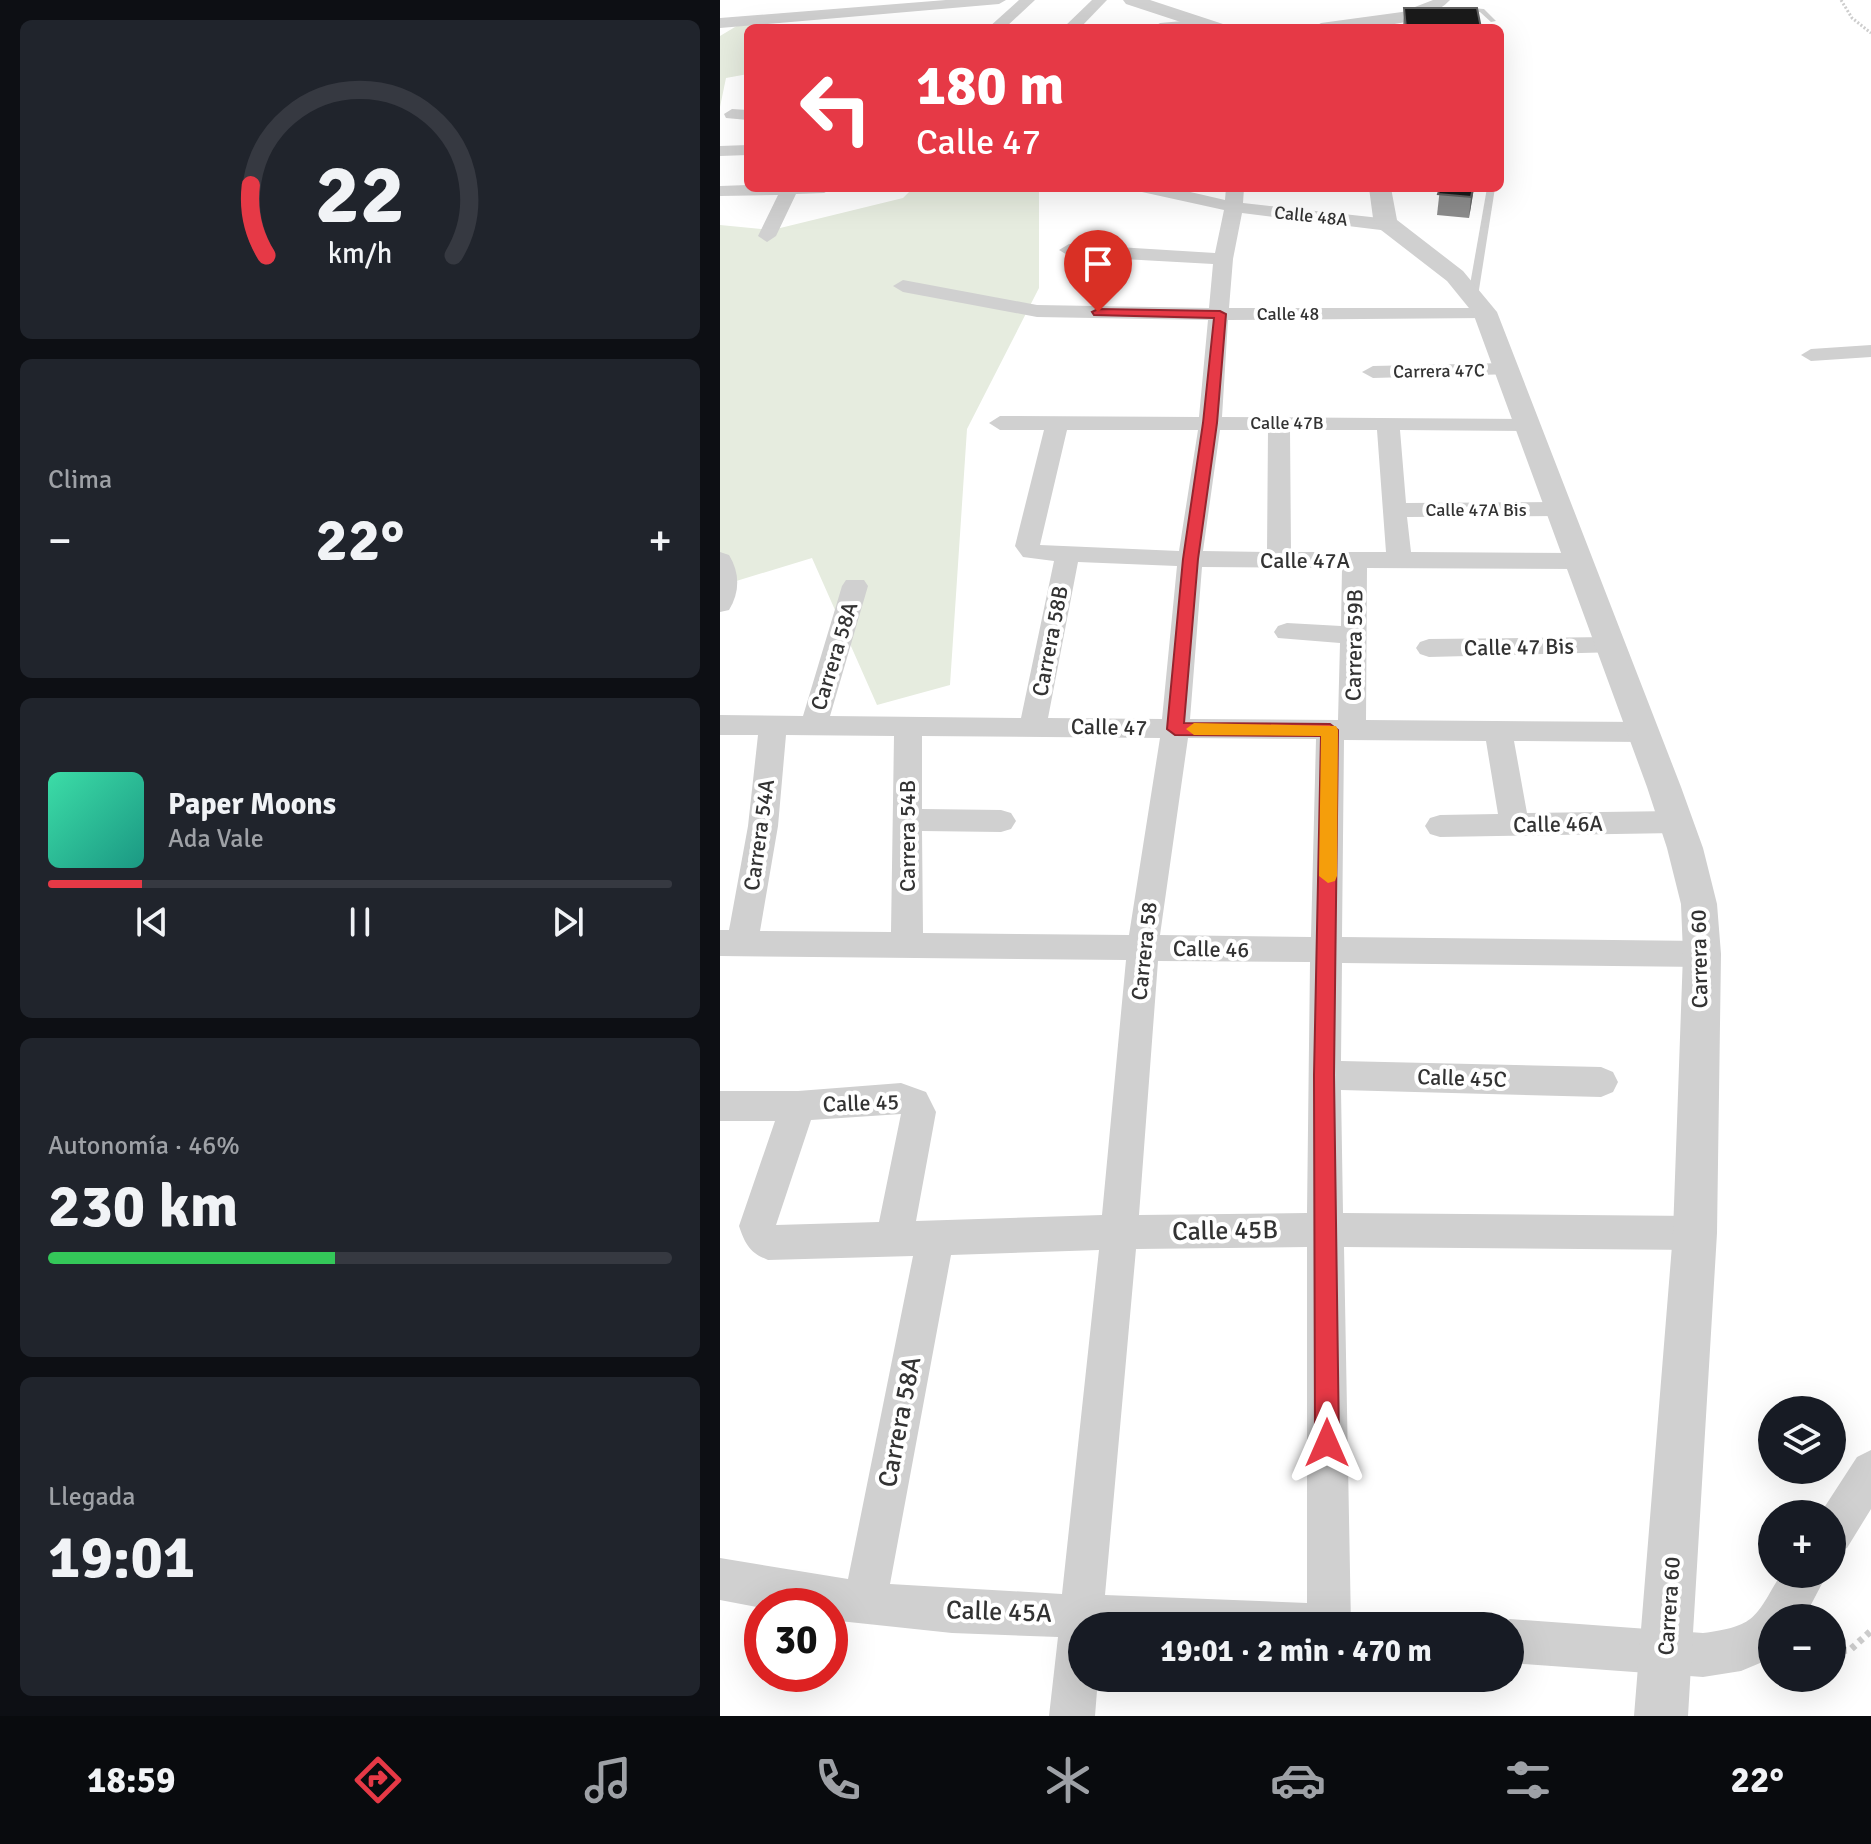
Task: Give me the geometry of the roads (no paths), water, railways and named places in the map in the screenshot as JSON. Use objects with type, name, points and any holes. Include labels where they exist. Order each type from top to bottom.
[{"type":"street","points":[[762,0],[762,20]]},
{"type":"street","points":[[720,23],[917,3],[999,0]]},
{"type":"street","points":[[1001,24],[1028,0]]},
{"type":"street","points":[[1075,24],[1100,0]]},
{"type":"street","points":[[1132,0],[1205,24]]},
{"type":"street","points":[[917,3],[921,24]]},
{"type":"street","points":[[1341,24],[1439,4]]},
{"type":"street","points":[[721,153],[744,150]]},
{"type":"street","points":[[720,191],[744,191]]},
{"type":"street","points":[[767,236],[788,192]]},
{"type":"street","points":[[1173,192],[1234,202]]},
{"type":"street","points":[[1284,213],[1286,192]]},
{"type":"street","points":[[1381,192],[1384,218],[1389,225]]},
{"type":"street","points":[[1199,208],[1234,202]]},
{"type":"street","name":"Calle 48A","points":[[1234,202],[1284,213],[1389,225]]},
{"type":"street","name":"Carrera 58","points":[[1081,1612],[1119,1232],[1143,947],[1175,729],[1190,559],[1210,423],[1223,259],[1234,202]]},
{"type":"street","name":"Carrera 60","points":[[1389,225],[1455,276],[1479,304],[1676,822],[1699,904],[1702,954],[1695,1233],[1661,1716]]},
{"type":"street","points":[[1069,250],[1223,259]]},
{"type":"street","name":"Calle 48","points":[[903,286],[1037,311],[1220,314],[1479,304]]},
{"type":"street","points":[[1811,355],[1871,351]]},
{"type":"street","name":"Carrera 47C","points":[[1373,372],[1505,369]]},
{"type":"street","name":"Calle 47B","points":[[1000,423],[1527,424]]},
{"type":"street","name":"Calle 47A","points":[[1057,423],[1027,546],[1032,552],[1067,556],[1190,559],[1577,561]]},
{"type":"street","points":[[1279,423],[1279,560]]},
{"type":"street","points":[[1388,424],[1399,560]]},
{"type":"street","name":"Calle 47A Bis","points":[[1395,510],[1558,509]]},
{"type":"street","name":"Carrera 58B","points":[[1033,726],[1067,556]]},
{"type":"street","points":[[720,560],[726,589],[720,604]]},
{"type":"street","name":"Carrera 59B","points":[[1328,1612],[1324,1075],[1327,952],[1341,730],[1354,635],[1355,560]]},
{"type":"street","name":"Carrera 58A","points":[[813,727],[855,586]]},
{"type":"street","points":[[1287,632],[1354,635]]},
{"type":"street","name":"Calle 47 Bis","points":[[1429,648],[1610,646]]},
{"type":"street","name":"Calle 47","points":[[720,725],[1642,732]]},
{"type":"street","name":"Carrera 54B","points":[[907,945],[908,726]]},
{"type":"street","name":"Carrera 54A","points":[[731,943],[763,826],[773,727]]},
{"type":"street","points":[[1498,731],[1514,825]]},
{"type":"street","points":[[908,820],[1001,821]]},
{"type":"street","name":"Calle 46A","points":[[1440,826],[1676,822]]},
{"type":"street","name":"Calle 46","points":[[731,943],[1702,954]]},
{"type":"street","name":"Calle 45C","points":[[1324,1075],[1601,1082]]},
{"type":"street","name":"Calle 45","points":[[798,1106],[901,1098],[914,1103],[919,1112],[894,1239]]},
{"type":"street","points":[[720,1106],[798,1106]]},
{"type":"street","name":"Calle 45B","points":[[798,1106],[757,1226],[768,1243],[1119,1232],[1695,1233]]},
{"type":"street","name":"Carrera 58A","points":[[865,1604],[935,1239]]},
{"type":"street","points":[[1846,1511],[1871,1471]]},
{"type":"street","name":"Calle 45A","points":[[720,1579],[865,1604],[952,1611],[1068,1615]]},
{"type":"street","points":[[1524,1642],[1666,1655],[1703,1655],[1732,1651],[1758,1642]]},
{"type":"street","name":"Carrera 58","points":[[1072,1716],[1074,1692]]},
{"type":"lane","points":[[1439,4],[1482,10],[1493,21]]},
{"type":"lane","points":[[1479,304],[1491,192]]}]
